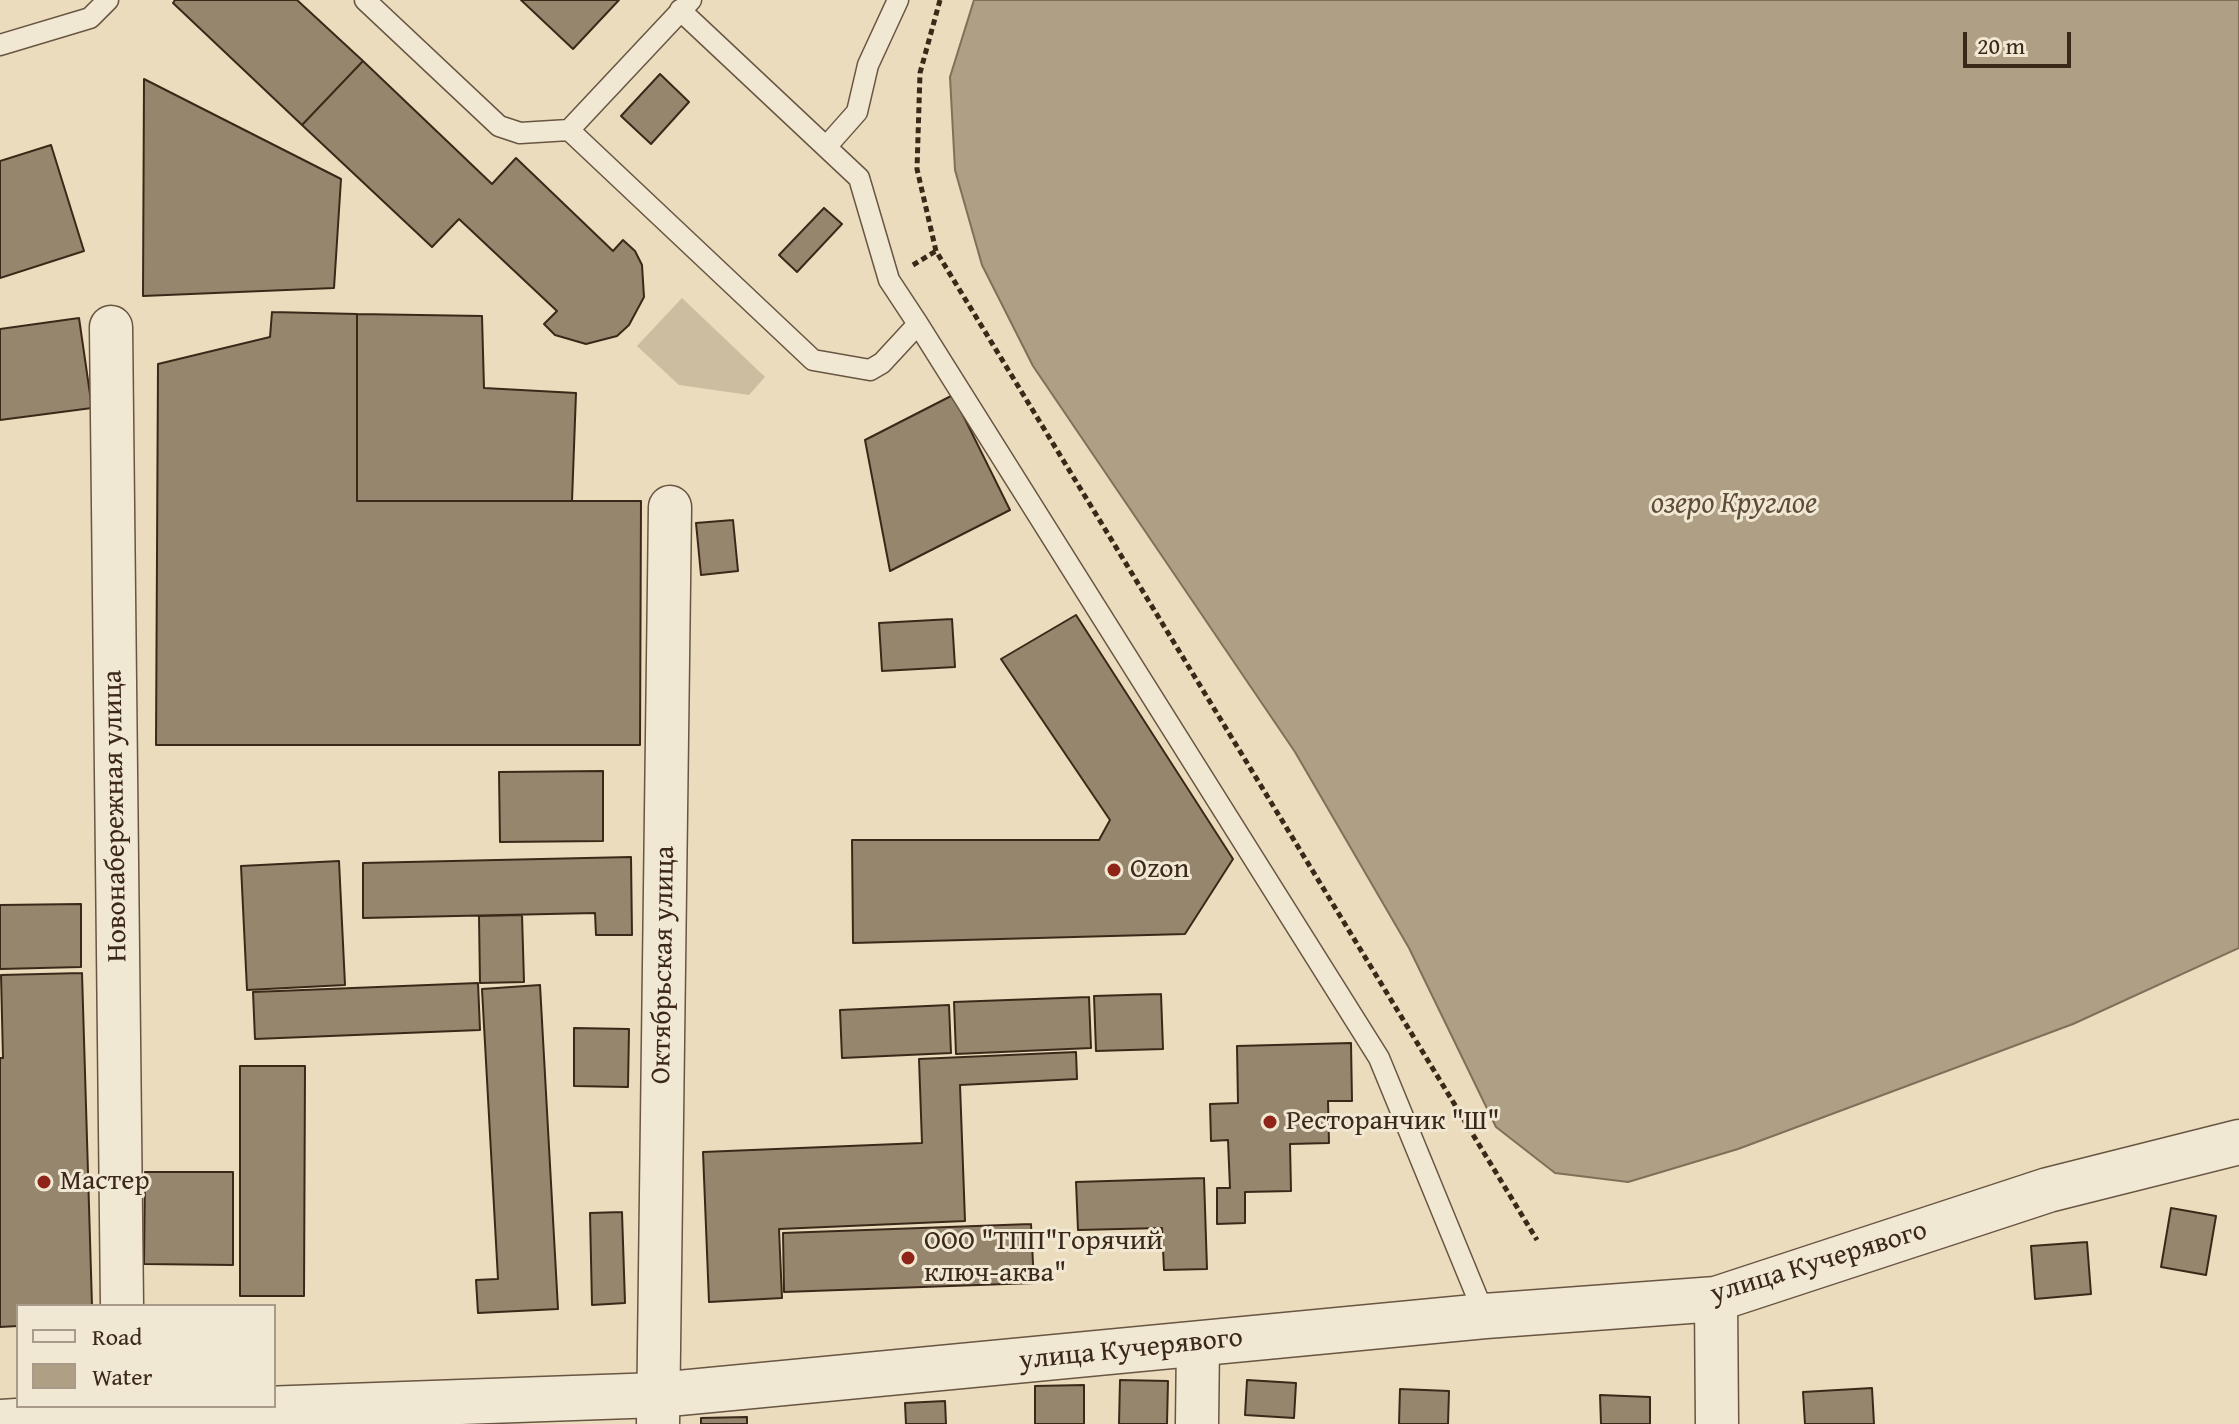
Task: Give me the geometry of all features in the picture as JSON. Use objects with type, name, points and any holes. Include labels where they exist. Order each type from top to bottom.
[{"type":"street","name":"Новонабережная улица","points":[[111,327],[122,1304]]},
{"type":"street","name":"Октябрьская улица","points":[[658,1410],[670,507]]},
{"type":"street","name":"улица Кучерявого","points":[[0,1422],[123,1415],[658,1410],[1198,1343],[1485,1316],[1716,1299],[2048,1190],[2239,1142]]},
{"type":"street","points":[[1716,1299],[1717,1424]]},
{"type":"street","points":[[1197,1424],[1198,1343]]},
{"type":"lane","points":[[0,45],[90,18],[108,0]]},
{"type":"lane","points":[[365,0],[508,132],[569,130],[686,5],[859,178],[889,280],[1379,1058],[1485,1316]]},
{"type":"lane","points":[[826,147],[857,112],[868,65],[898,0]]},
{"type":"lane","points":[[569,130],[813,360],[870,370],[882,363],[918,324]]},
{"type":"path","points":[[940,0],[920,73],[917,169],[936,251],[1537,1240]]},
{"type":"shaded area","points":[[682,298],[765,377],[749,395],[679,385],[637,346]]},
{"type":"water","name":"озеро Круглое","points":[[974,0],[2239,0],[2239,948],[2073,1024],[1738,1149],[1628,1182],[1555,1173],[1496,1127],[1409,948],[1295,752],[1033,366],[982,265],[955,170],[950,77]]},
{"type":"building","points":[[175,0],[297,0],[363,61],[302,125],[173,3]]},
{"type":"building","points":[[521,0],[619,0],[573,49]]},
{"type":"building","points":[[363,61],[492,184],[516,158],[613,251],[623,240],[635,251],[642,265],[644,297],[629,325],[617,336],[586,344],[555,335],[544,324],[557,311],[459,219],[432,247],[302,125]]},
{"type":"building","points":[[660,74],[689,102],[651,144],[621,116]]},
{"type":"building","points":[[144,79],[341,179],[334,288],[143,296]]},
{"type":"building","points":[[51,145],[84,251],[0,278],[0,161]]},
{"type":"building","points":[[824,208],[842,224],[797,272],[779,255]]},
{"type":"building","points":[[272,312],[357,314],[357,501],[641,501],[640,745],[156,745],[158,364],[270,337]]},
{"type":"building","points":[[357,314],[482,316],[484,388],[576,393],[572,501],[357,501]]},
{"type":"building","points":[[79,318],[92,408],[0,420],[0,329]]},
{"type":"building","points":[[953,395],[1010,510],[890,571],[865,440]]},
{"type":"building","points":[[733,520],[738,571],[701,575],[696,523]]},
{"type":"building","points":[[1076,615],[1233,859],[1185,934],[853,943],[852,840],[1099,840],[1110,820],[1001,659]]},
{"type":"building","points":[[952,619],[955,667],[882,671],[879,623]]},
{"type":"building","points":[[603,771],[603,841],[500,842],[499,772]]},
{"type":"building","points":[[631,857],[632,935],[596,935],[595,913],[363,918],[363,863]]},
{"type":"building","points":[[339,861],[345,985],[247,990],[241,866]]},
{"type":"building","points":[[81,904],[81,967],[0,969],[0,905]]},
{"type":"building","points":[[522,915],[524,982],[480,983],[479,916]]},
{"type":"building","name":"Мастер","points":[[82,973],[92,1304],[16,1304],[16,1326],[0,1327],[0,1058],[3,1058],[1,975]]},
{"type":"building","points":[[478,983],[480,1030],[255,1039],[253,992]]},
{"type":"building","points":[[540,985],[558,1309],[478,1313],[476,1280],[498,1279],[482,989]]},
{"type":"building","points":[[1161,994],[1163,1049],[1096,1051],[1094,996]]},
{"type":"building","points":[[1089,997],[1091,1048],[956,1054],[954,1002]]},
{"type":"building","points":[[949,1005],[951,1053],[842,1058],[840,1010]]},
{"type":"building","points":[[574,1028],[629,1029],[628,1087],[574,1086]]},
{"type":"building","name":"Ресторанчик \"Ш\"","points":[[1351,1043],[1352,1101],[1328,1101],[1329,1143],[1290,1144],[1291,1191],[1245,1192],[1245,1223],[1217,1224],[1217,1188],[1230,1188],[1228,1140],[1211,1141],[1210,1104],[1238,1103],[1237,1046]]},
{"type":"building","points":[[1076,1052],[1077,1079],[960,1085],[965,1221],[779,1229],[782,1298],[709,1302],[703,1152],[922,1143],[919,1059]]},
{"type":"building","points":[[240,1066],[305,1066],[304,1296],[240,1296]]},
{"type":"building","points":[[145,1172],[233,1172],[233,1265],[144,1264]]},
{"type":"building","points":[[1204,1178],[1207,1269],[1164,1270],[1162,1228],[1078,1230],[1076,1182]]},
{"type":"building","points":[[2171,1208],[2216,1216],[2206,1275],[2161,1267]]},
{"type":"building","points":[[622,1212],[625,1303],[592,1305],[590,1213]]},
{"type":"building","name":"ООО \"ТПП\"Горячий ключ-аква\"","points":[[1031,1224],[1034,1283],[784,1292],[783,1233]]},
{"type":"building","points":[[2087,1242],[2091,1294],[2035,1299],[2031,1246]]},
{"type":"building","points":[[1120,1380],[1168,1381],[1167,1424],[1119,1424]]},
{"type":"building","points":[[1247,1380],[1296,1383],[1294,1418],[1245,1415]]},
{"type":"building","points":[[1084,1385],[1084,1424],[1035,1424],[1035,1386]]},
{"type":"building","points":[[1872,1388],[1874,1424],[1805,1424],[1803,1392]]},
{"type":"building","points":[[1400,1389],[1449,1391],[1448,1424],[1399,1424]]},
{"type":"building","points":[[1600,1395],[1650,1397],[1650,1424],[1601,1424]]},
{"type":"building","points":[[945,1401],[946,1424],[906,1424],[905,1403]]},
{"type":"building","points":[[747,1417],[747,1424],[701,1424],[701,1418]]},
{"type":"place","name":"Ozon","points":[[1114,870]]},
{"type":"place","name":"Ресторанчик \"Ш\"","points":[[1270,1122]]},
{"type":"place","name":"Мастер","points":[[44,1182]]},
{"type":"place","name":"ООО \"ТПП\"Горячий ключ-аква\"","points":[[908,1258]]}]
